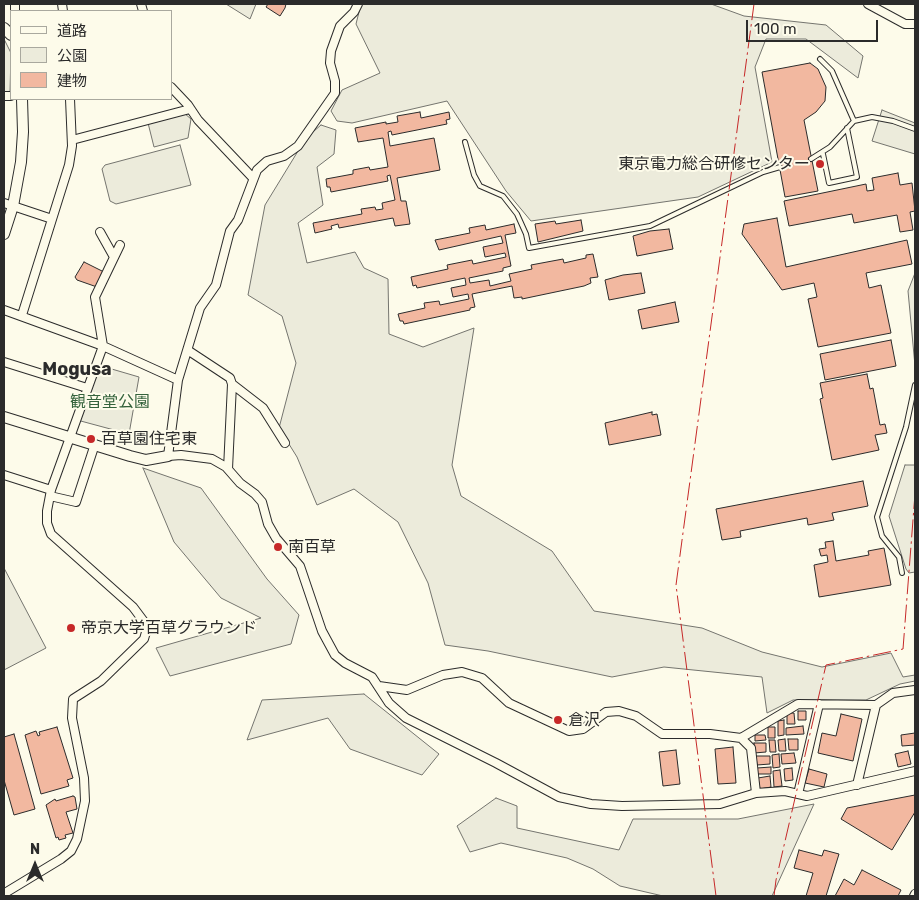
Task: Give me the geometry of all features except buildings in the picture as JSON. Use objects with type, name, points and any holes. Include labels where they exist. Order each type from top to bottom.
[{"type":"street","points":[[168,456],[178,380],[189,351],[200,308],[216,285],[230,231],[238,220],[253,178],[266,161],[284,156],[298,146],[335,94],[335,81],[330,63],[331,51],[340,26],[354,12],[358,4]]},
{"type":"street","points":[[868,4],[905,24],[915,24]]},
{"type":"street","points":[[172,88],[198,120],[253,178]]},
{"type":"street","points":[[4,234],[8,204],[21,162],[23,132],[22,100]]},
{"type":"street","points":[[22,315],[69,165],[72,140],[70,100]]},
{"type":"street","points":[[72,140],[190,109]]},
{"type":"street","points":[[8,204],[52,219]]},
{"type":"street","points":[[100,232],[114,257]]},
{"type":"street","points":[[4,892],[61,859],[71,850],[77,839],[85,802],[84,778],[72,718],[73,699],[102,681],[144,639],[146,632],[145,623],[133,607],[51,534],[47,523],[50,493],[103,346],[95,297],[120,245]]},
{"type":"street","points":[[4,310],[103,346],[178,380]]},
{"type":"street","points":[[189,351],[230,378],[232,384],[228,469]]},
{"type":"street","points":[[4,362],[87,388]]},
{"type":"street","points":[[232,384],[263,408],[285,443]]},
{"type":"street","points":[[4,417],[146,460],[180,455],[212,459],[228,469],[240,483],[256,494],[262,502],[268,524],[276,538],[300,566],[322,631],[335,655],[345,663],[372,677],[389,703],[406,718],[496,762],[560,798],[591,804],[668,807],[720,804],[756,793],[784,792],[807,796],[915,771]]},
{"type":"street","points":[[4,475],[76,502],[96,444]]},
{"type":"street","points":[[379,686],[407,690],[442,675],[462,672],[482,678],[509,703],[569,731],[584,729],[606,712],[619,711],[636,716],[662,734],[710,734],[741,738],[751,748],[756,793]]},
{"type":"street","points":[[741,738],[798,704],[876,705],[893,693],[915,690]]},
{"type":"street","points":[[798,794],[818,704]]},
{"type":"street","points":[[857,785],[876,705]]},
{"type":"lane","points":[[820,59],[832,71],[854,121]]},
{"type":"lane","points":[[811,159],[823,154],[854,121],[872,117],[915,128]]},
{"type":"lane","points":[[823,154],[829,183],[857,177],[847,128]]},
{"type":"lane","points":[[466,142],[474,175],[480,186],[503,196],[517,214],[526,234],[529,248],[650,226],[763,172],[780,167]]},
{"type":"lane","points":[[902,574],[899,557],[882,536],[877,517],[906,427],[915,385]]},
{"type":"green space","points":[[226,4],[256,4],[250,19]]},
{"type":"green space","points":[[361,4],[711,4],[744,16],[826,25],[863,56],[858,78],[806,39],[766,39],[755,67],[772,162],[698,197],[531,221],[506,191],[447,101],[352,123],[337,121],[331,111],[342,90],[380,73],[356,24]]},
{"type":"green space","points":[[4,39],[10,51],[10,92],[4,92]]},
{"type":"green space","points":[[882,110],[915,123],[915,154],[872,141]]},
{"type":"green space","points":[[184,113],[191,119],[188,138],[154,147],[148,123]]},
{"type":"green space","points":[[321,125],[336,130],[334,154],[317,167],[323,205],[298,223],[307,263],[355,252],[364,268],[388,279],[389,334],[423,347],[474,328],[452,465],[461,496],[552,551],[594,611],[702,628],[762,652],[822,667],[891,653],[903,677],[915,675],[915,681],[900,684],[866,700],[793,700],[767,713],[762,677],[664,667],[612,677],[488,651],[445,645],[428,583],[398,522],[354,489],[317,505],[297,457],[279,428],[296,363],[282,316],[248,295],[265,205],[306,138]]},
{"type":"green space","points":[[180,145],[191,185],[116,204],[110,201],[102,169],[105,165]]},
{"type":"green space","points":[[915,273],[915,366],[908,291]]},
{"type":"green space","name":"観音堂公園","points":[[98,365],[139,377],[129,434],[77,420]]},
{"type":"green space","points":[[905,465],[915,465],[915,572],[909,573],[906,569],[889,516]]},
{"type":"green space","points":[[143,468],[201,488],[267,579],[299,615],[291,644],[170,676],[156,648],[261,618],[221,598],[174,542]]},
{"type":"green space","points":[[4,568],[46,648],[4,670]]},
{"type":"green space","points":[[364,694],[439,754],[422,775],[350,749],[328,718],[247,740],[262,700]]},
{"type":"green space","points":[[496,798],[517,806],[517,828],[619,850],[633,819],[738,819],[814,804],[772,896],[663,896],[620,886],[593,869],[567,858],[501,843],[470,852],[457,826]]},
{"type":"power","points":[[716,896],[676,585],[754,4]]},
{"type":"power","points":[[774,896],[776,880],[826,665],[903,649],[915,494]]},
{"type":"place","name":"東京電力総合研修センター","points":[[820,164]]},
{"type":"place","name":"百草園住宅東","points":[[91,439]]},
{"type":"place","name":"南百草","points":[[278,547]]},
{"type":"place","name":"帝京大学百草グラウンド","points":[[71,628]]},
{"type":"place","name":"倉沢","points":[[558,720]]},
{"type":"district","name":"Mogusa","points":[[77,370]]}]
